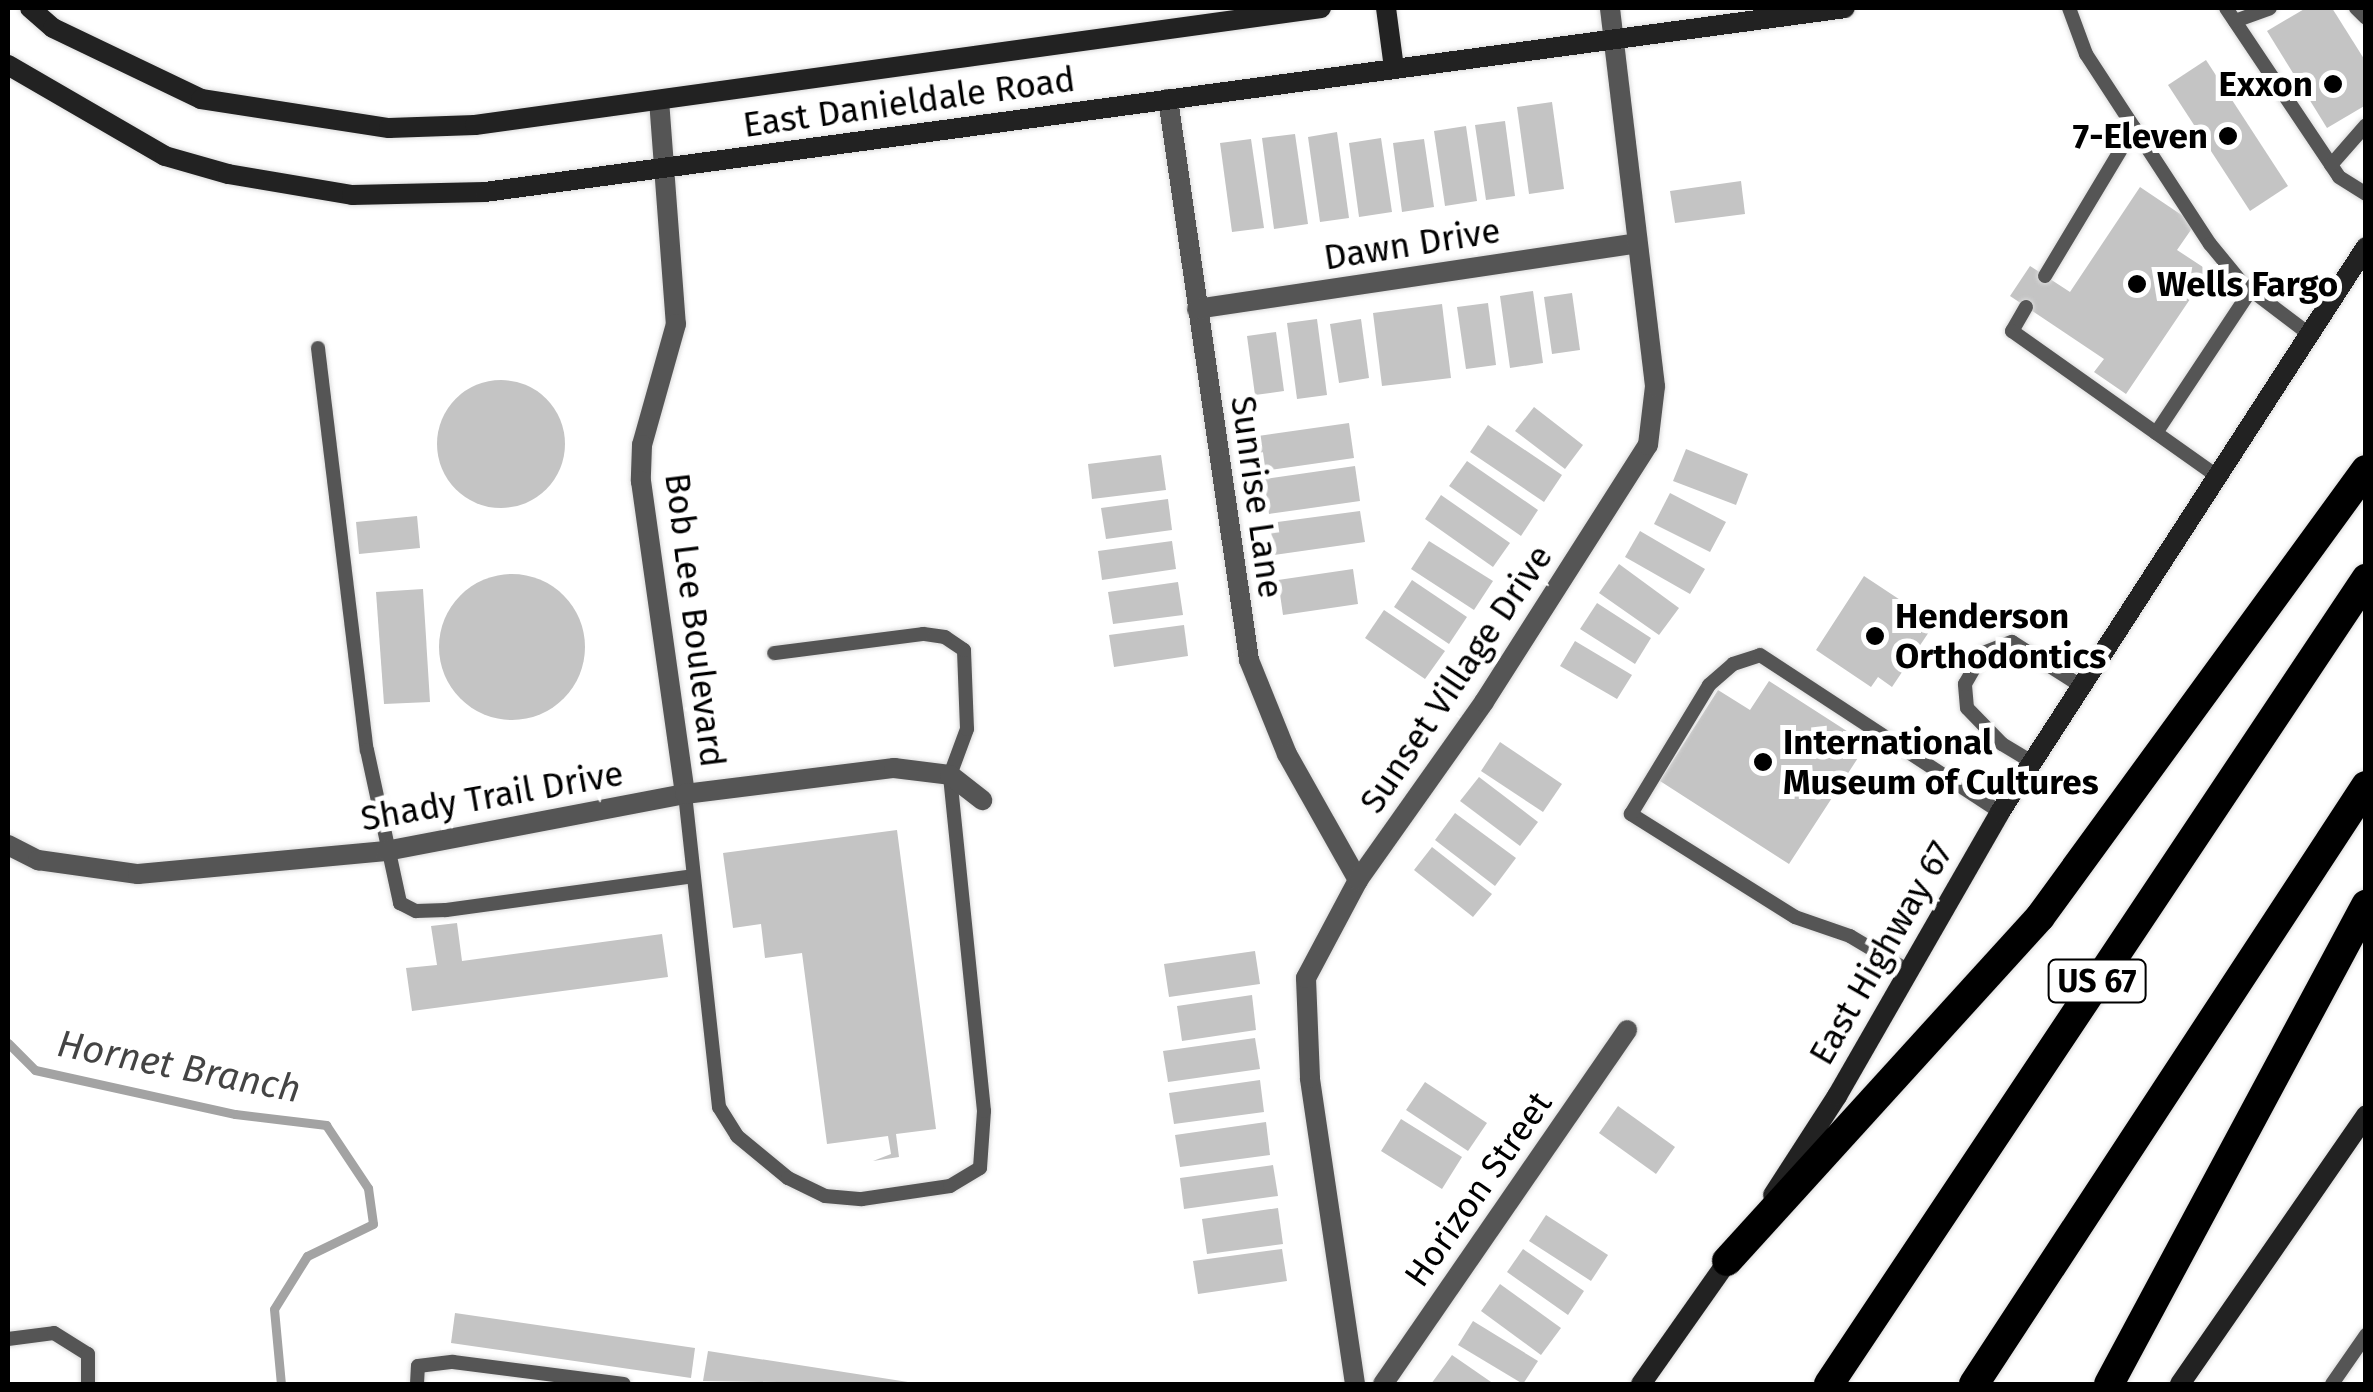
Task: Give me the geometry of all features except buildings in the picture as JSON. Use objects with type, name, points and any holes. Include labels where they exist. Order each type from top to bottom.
[{"type":"highway","points":[[1727,1261],[2040,917],[2366,470]]},
{"type":"highway","name":"US 67","points":[[1829,1384],[2366,579]]},
{"type":"highway","points":[[1974,1384],[2366,786]]},
{"type":"highway","points":[[2109,1384],[2366,906]]},
{"type":"main road","name":"East Danieldale Road","points":[[30,8],[53,28],[201,99],[314,120],[389,128],[475,125],[1321,8]]},
{"type":"main road","points":[[1386,8],[1394,68]]},
{"type":"main road","name":"East Danieldale Road","points":[[8,64],[164,156],[290,187],[352,194],[484,192],[1845,8]]},
{"type":"main road","name":"East Highway 67","points":[[1642,1384],[1837,1096],[2000,812],[2366,248]]},
{"type":"main road","points":[[2180,1384],[2366,1115]]},
{"type":"street","name":"Sunset Village Drive","points":[[1356,1384],[1304,1016],[1306,978],[1321,940],[1358,880],[1484,702],[1648,445],[1654,386],[1610,8]]},
{"type":"street","name":"Sunrise Lane","points":[[1168,99],[1248,660],[1287,754],[1358,880]]},
{"type":"street","name":"Bob Lee Boulevard","points":[[659,100],[676,324],[642,445],[640,481],[684,794]]},
{"type":"street","name":"Dawn Drive","points":[[1197,310],[1637,243]]},
{"type":"street","name":"Shady Trail Drive","points":[[8,845],[38,860],[138,874],[386,852],[684,794],[866,769],[950,775]]},
{"type":"street","points":[[950,775],[982,800]]},
{"type":"street","name":"Horizon Street","points":[[1383,1384],[1626,1030]]},
{"type":"lane","points":[[2069,8],[2086,54],[2210,244],[2251,290],[2309,334]]},
{"type":"lane","points":[[2270,8],[2230,14],[2331,165],[2366,194]]},
{"type":"lane","points":[[2356,8],[2366,18]]},
{"type":"lane","points":[[2331,165],[2366,125]]},
{"type":"lane","points":[[2045,276],[2134,128]]},
{"type":"lane","points":[[2156,433],[2251,290]]},
{"type":"lane","points":[[2026,307],[2012,331],[2217,476]]},
{"type":"lane","points":[[318,348],[367,750],[400,903],[416,911],[694,876]]},
{"type":"lane","points":[[684,794],[719,1107],[737,1136],[788,1178],[825,1196],[862,1199],[950,1186],[980,1168],[984,1111],[950,775],[967,728],[964,650],[945,637],[922,634],[774,653]]},
{"type":"lane","points":[[2032,762],[2002,744],[1967,708],[1966,684],[1983,653],[2012,642],[2082,686]]},
{"type":"lane","points":[[1907,970],[1850,936],[1795,918],[1631,814],[1708,685],[1732,664],[1760,655],[2000,812]]},
{"type":"lane","points":[[8,1338],[54,1334],[88,1354],[88,1384]]},
{"type":"lane","points":[[2332,1384],[2366,1334]]},
{"type":"lane","points":[[417,1384],[418,1366],[453,1362],[624,1384]]},
{"type":"waterway","name":"Hornet Branch","points":[[8,1043],[35,1070],[235,1114],[326,1125],[368,1188],[373,1224],[307,1256],[274,1309],[281,1384]]},
{"type":"place","name":"Exxon","points":[[2333,84]]},
{"type":"place","name":"7-Eleven","points":[[2228,136]]},
{"type":"place","name":"Wells Fargo","points":[[2137,284]]},
{"type":"place","name":"Henderson Orthodontics","points":[[1875,636]]},
{"type":"place","name":"International Museum of Cultures","points":[[1763,762]]}]
